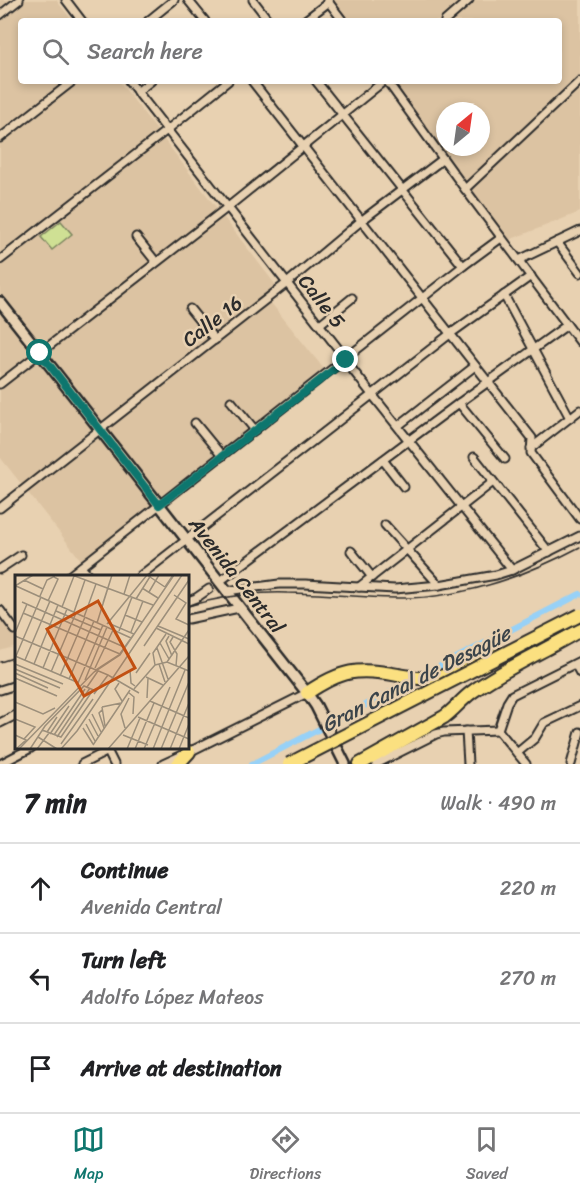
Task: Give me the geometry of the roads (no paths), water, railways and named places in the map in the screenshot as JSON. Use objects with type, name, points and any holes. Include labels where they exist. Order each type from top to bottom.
[{"type":"highway","points":[[289,764],[580,615]]},
{"type":"highway","points":[[304,764],[580,624]]},
{"type":"highway","points":[[360,764],[444,717],[473,691],[506,670],[580,630]]},
{"type":"highway","points":[[307,693],[327,680],[354,671],[433,679],[445,676],[483,657],[509,652]]},
{"type":"highway","points":[[178,764],[189,752]]},
{"type":"street","points":[[0,15],[18,0]]},
{"type":"street","points":[[66,0],[80,18]]},
{"type":"street","points":[[152,18],[174,0]]},
{"type":"street","points":[[188,0],[203,18]]},
{"type":"street","points":[[253,0],[267,18]]},
{"type":"street","points":[[448,18],[469,0]]},
{"type":"street","points":[[308,18],[328,1],[341,18]]},
{"type":"street","points":[[465,189],[580,81]]},
{"type":"street","points":[[0,138],[69,84]]},
{"type":"street","name":"Calle 5","points":[[131,84],[512,570]]},
{"type":"street","points":[[137,92],[147,84]]},
{"type":"street","points":[[0,260],[224,84]]},
{"type":"street","points":[[254,84],[532,438],[531,453],[580,519]]},
{"type":"street","points":[[318,84],[463,266]]},
{"type":"street","points":[[0,384],[382,84]]},
{"type":"street","points":[[388,84],[580,342]]},
{"type":"street","name":"Calle 16","points":[[0,508],[287,283],[361,221],[443,159]]},
{"type":"street","points":[[519,260],[580,231]]},
{"type":"street","points":[[136,237],[156,262]]},
{"type":"street","points":[[70,575],[501,238]]},
{"type":"street","points":[[557,242],[580,273]]},
{"type":"street","points":[[141,575],[450,334],[531,276]]},
{"type":"street","points":[[504,296],[570,418]]},
{"type":"street","points":[[320,324],[352,298]]},
{"type":"street","name":"Avenida Central","points":[[0,302],[307,693],[345,764]]},
{"type":"street","points":[[190,309],[215,340]]},
{"type":"street","points":[[219,582],[567,325]]},
{"type":"street","points":[[398,426],[475,366]]},
{"type":"street","points":[[231,400],[255,430]]},
{"type":"street","points":[[459,403],[505,459]]},
{"type":"street","points":[[531,448],[580,410]]},
{"type":"street","points":[[195,423],[222,456]]},
{"type":"street","points":[[474,457],[549,552]]},
{"type":"street","points":[[383,460],[404,488]]},
{"type":"street","points":[[359,587],[493,482]]},
{"type":"street","points":[[385,525],[439,585]]},
{"type":"street","points":[[226,591],[279,584],[395,589],[439,585],[512,570],[580,536]]},
{"type":"street","points":[[351,551],[372,577]]},
{"type":"street","points":[[0,570],[21,555]]},
{"type":"street","points":[[81,567],[88,575]]},
{"type":"street","points":[[189,601],[208,589]]},
{"type":"street","points":[[189,620],[239,608]]},
{"type":"street","points":[[0,610],[15,630]]},
{"type":"street","points":[[10,623],[15,618]]},
{"type":"street","points":[[498,730],[512,696],[577,662],[580,673]]},
{"type":"street","points":[[0,690],[15,685]]},
{"type":"street","points":[[162,764],[307,693]]},
{"type":"street","points":[[517,753],[535,738],[544,723],[580,706]]},
{"type":"street","points":[[0,723],[15,716]]},
{"type":"street","points":[[376,764],[436,734],[498,730]]},
{"type":"street","points":[[498,730],[526,764]]},
{"type":"street","points":[[466,731],[468,764]]},
{"type":"street","points":[[571,764],[580,732]]},
{"type":"street","points":[[0,764],[28,749]]},
{"type":"street","points":[[82,764],[107,749],[114,764]]},
{"type":"waterway","name":"Gran Canal de Desagüe","points":[[423,675],[580,594]]},
{"type":"waterway","name":"Gran Canal de Desagüe","points":[[252,764],[414,680]]},
{"type":"railway","points":[[189,606],[262,593],[395,598],[455,593],[519,575],[580,547]]},
{"type":"railway","points":[[0,662],[15,657]]}]
